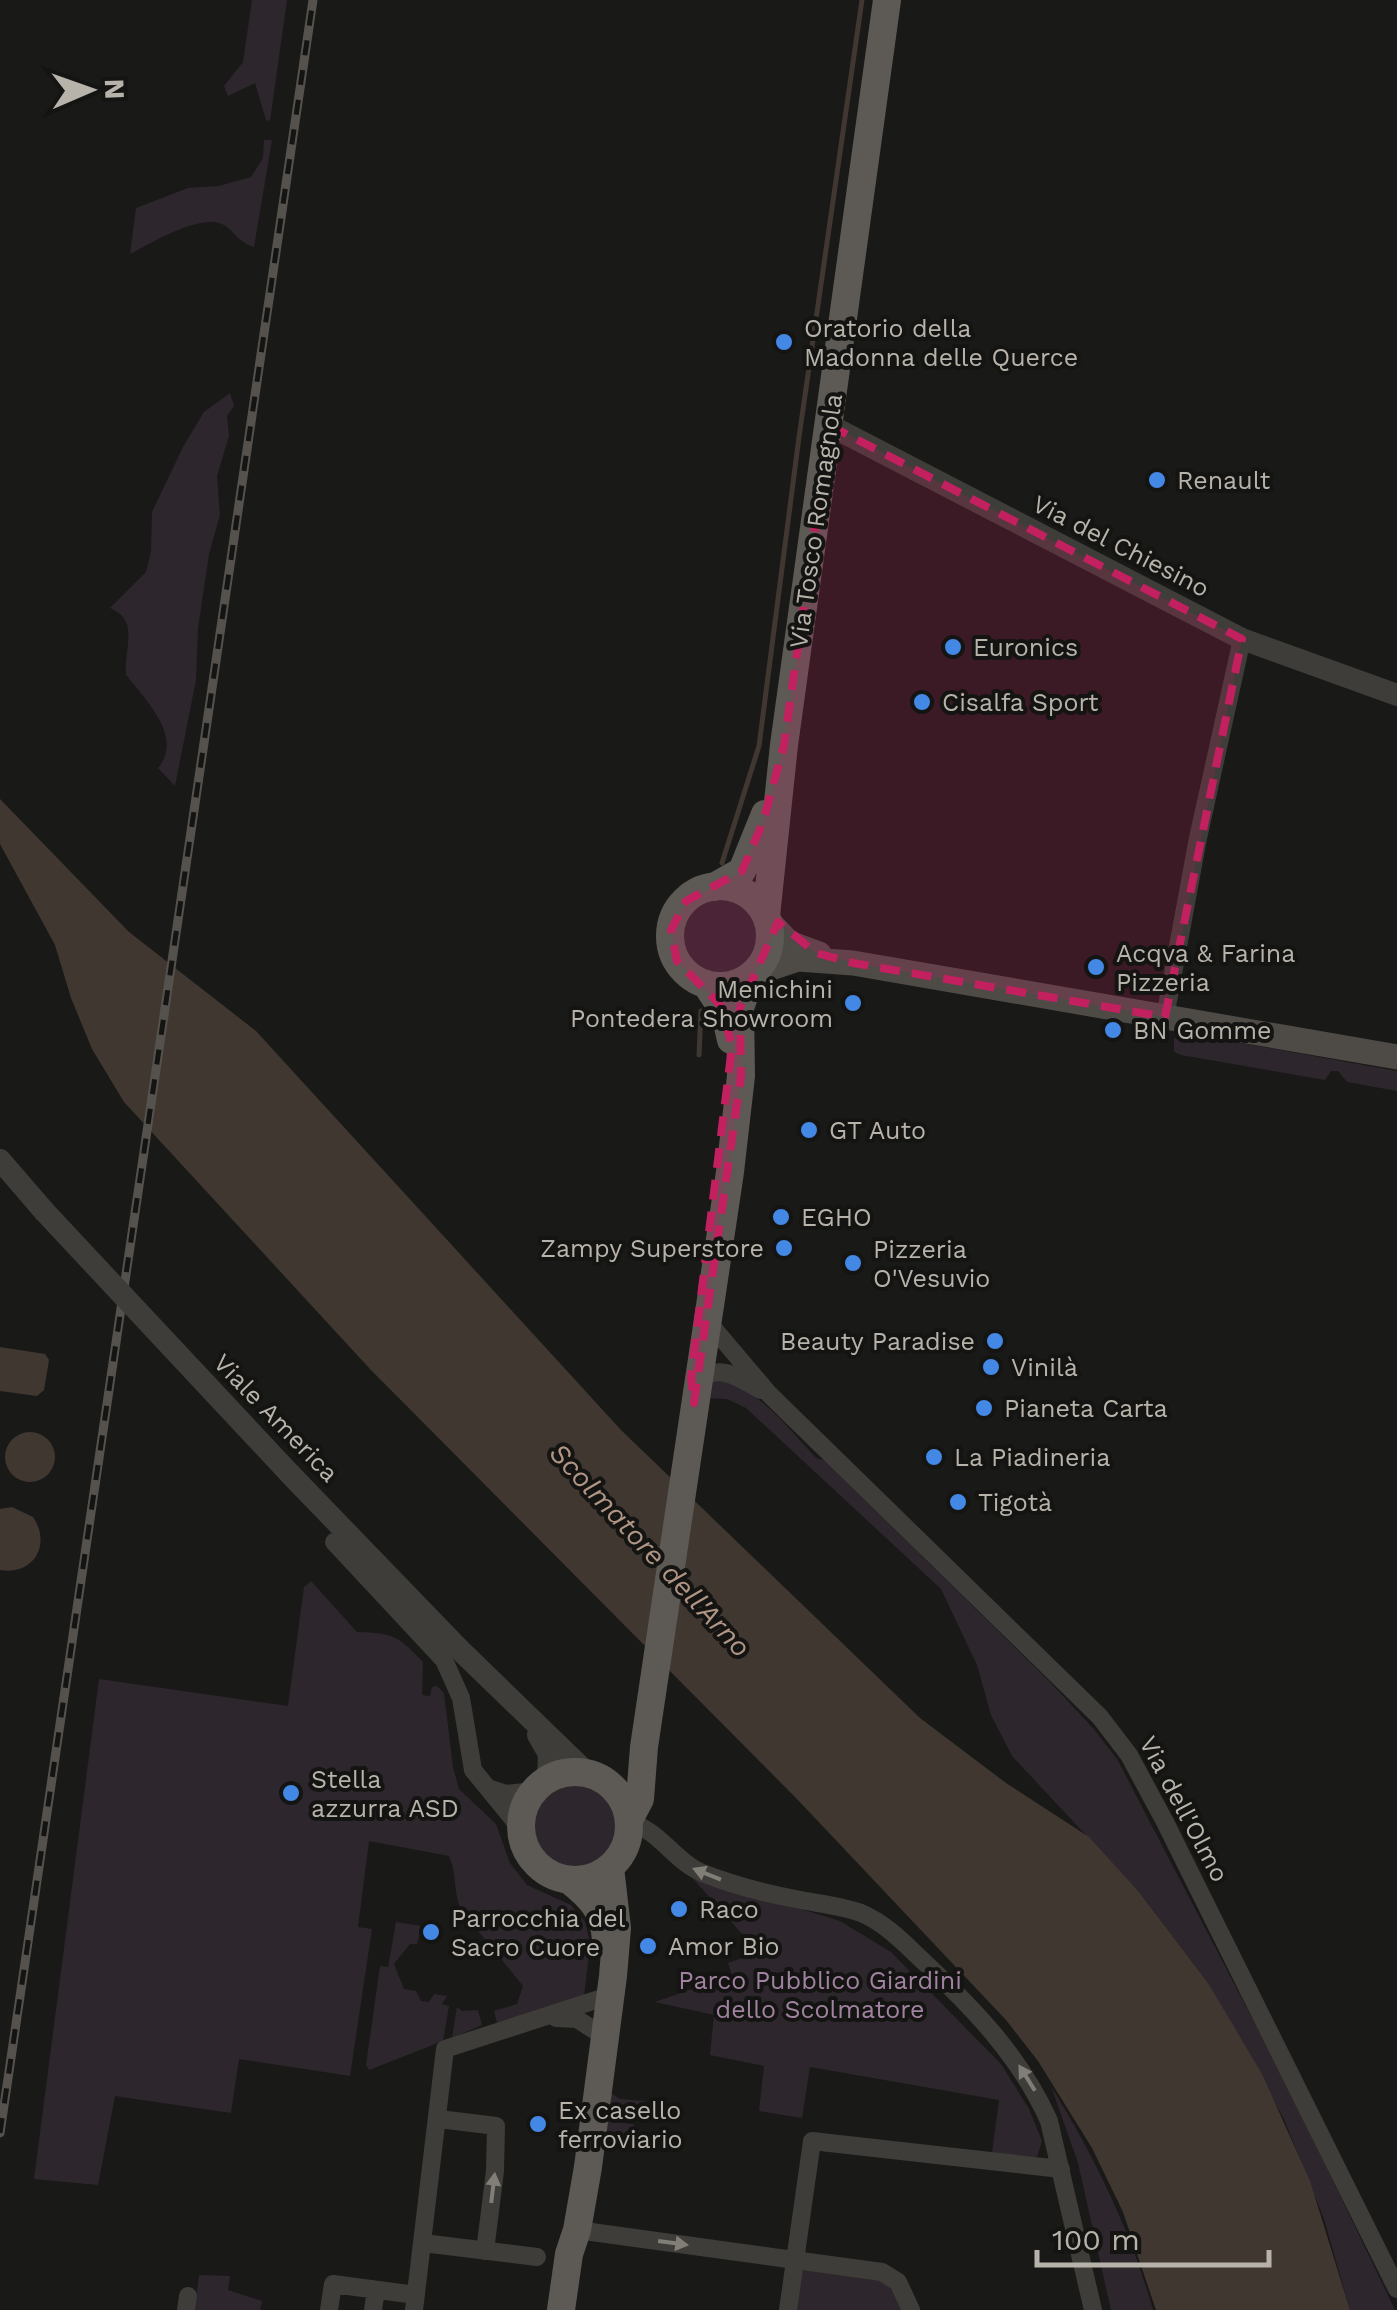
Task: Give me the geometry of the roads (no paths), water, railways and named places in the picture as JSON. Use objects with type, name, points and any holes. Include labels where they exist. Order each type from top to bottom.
[{"type":"main road","name":"Via Tosco Romagnola","points":[[767,918],[784,745],[888,0]]},
{"type":"main road","name":"Via Tosco Romagnola","points":[[714,887],[737,875],[746,864],[763,822],[784,745]]},
{"type":"main road","points":[[770,873],[784,922],[800,942],[816,953]]},
{"type":"main road","points":[[853,963],[816,953],[783,938],[745,893],[714,887],[686,900],[671,930],[677,962],[692,978],[706,984],[723,986],[806,959],[853,963],[1397,1057]]},
{"type":"main road","points":[[640,1761],[616,1775],[572,1774],[540,1786],[523,1811],[522,1830],[536,1863],[551,1875],[569,1880],[588,1879],[610,1867],[624,1848],[640,1799],[640,1761],[708,1323],[741,1070],[740,1008],[769,948],[767,918]]},
{"type":"main road","points":[[697,1392],[691,1377],[732,1058],[727,1020],[706,984]]},
{"type":"main road","points":[[593,1776],[619,1794],[630,1820]]},
{"type":"main road","points":[[560,2310],[617,1945],[610,1867]]},
{"type":"main road","points":[[569,1880],[592,1900],[604,1921],[606,1947],[567,2228],[573,2242]]},
{"type":"street","name":"Via del Chiesino","points":[[830,425],[1242,638],[1397,695]]},
{"type":"street","points":[[1165,1017],[1198,838],[1242,638]]},
{"type":"street","name":"Viale America","points":[[0,1160],[290,1474],[519,1708]]},
{"type":"street","name":"Via dell'Olmo","points":[[708,1323],[769,1394],[1119,1740],[1166,1822],[1397,2290]]},
{"type":"street","name":"Via dell'Olmo","points":[[697,1392],[710,1372],[722,1370],[769,1394]]},
{"type":"street","points":[[334,1542],[448,1666],[462,1703],[472,1770],[522,1830]]},
{"type":"street","points":[[519,1708],[593,1776]]},
{"type":"street","points":[[483,1786],[506,1794],[540,1786],[550,1763],[547,1748],[519,1708]]},
{"type":"street","points":[[630,1820],[646,1828],[697,1871],[762,1892],[856,1912],[890,1930],[963,1999],[1013,2056],[1036,2093],[1048,2122],[1093,2310]]},
{"type":"street","points":[[330,2310],[333,2284],[376,2290],[415,2302],[446,2048],[598,1998]]},
{"type":"street","points":[[540,2018],[573,2018],[594,2030]]},
{"type":"street","points":[[439,2120],[496,2126],[485,2250]]},
{"type":"street","points":[[788,2310],[812,2141],[1060,2169]]},
{"type":"street","points":[[423,2242],[536,2257]]},
{"type":"street","points":[[573,2242],[795,2259],[889,2274],[901,2287],[912,2310]]},
{"type":"street","points":[[372,2310],[376,2290]]},
{"type":"water","name":"Scolmatore dell'Arno","points":[[0,799],[129,932],[256,1031],[621,1430],[920,1718],[1006,1783],[1089,1837],[1139,1892],[1208,1983],[1262,2074],[1310,2181],[1350,2310],[1156,2310],[1123,2212],[1092,2148],[1038,2061],[1006,2020],[796,1798],[370,1369],[124,1102],[92,1049],[55,945],[0,844]]},
{"type":"water","points":[[0,1347],[45,1354],[49,1360],[44,1390],[37,1396],[0,1391]]},
{"type":"water","points":[[30,1432],[48,1439],[55,1457],[48,1475],[30,1482],[12,1475],[5,1457],[12,1439]]},
{"type":"water","points":[[12,1507],[33,1517],[40,1548],[22,1568],[0,1570],[0,1509]]},
{"type":"waterway","points":[[722,863],[759,746],[862,0]]},
{"type":"waterway","points":[[699,1055],[701,1011]]},
{"type":"railway","points":[[0,2133],[313,0]]},
{"type":"place","name":"Oratorio della Madonna delle Querce","points":[[784,342]]},
{"type":"place","name":"Renault","points":[[1157,480]]},
{"type":"place","name":"Euronics","points":[[953,647]]},
{"type":"place","name":"Cisalfa Sport","points":[[922,702]]},
{"type":"place","name":"Acqva & Farina Pizzeria","points":[[1096,967]]},
{"type":"place","name":"Menichini Pontedera Showroom","points":[[853,1003]]},
{"type":"place","name":"BN Gomme","points":[[1113,1030]]},
{"type":"place","name":"GT Auto","points":[[809,1130]]},
{"type":"place","name":"EGHO","points":[[781,1217]]},
{"type":"place","name":"Zampy Superstore","points":[[784,1248]]},
{"type":"place","name":"Pizzeria O'Vesuvio","points":[[853,1263]]},
{"type":"place","name":"Beauty Paradise","points":[[995,1341]]},
{"type":"place","name":"Vinilà","points":[[991,1367]]},
{"type":"place","name":"Pianeta Carta","points":[[984,1408]]},
{"type":"place","name":"La Piadineria","points":[[934,1457]]},
{"type":"place","name":"Tigotà","points":[[958,1502]]},
{"type":"place","name":"Stella azzurra ASD","points":[[291,1793]]},
{"type":"place","name":"Raco","points":[[679,1909]]},
{"type":"place","name":"Parrocchia del Sacro Cuore","points":[[431,1932]]},
{"type":"place","name":"Amor Bio","points":[[648,1946]]},
{"type":"place","name":"Ex casello ferroviario","points":[[538,2124]]},
{"type":"park label","name":"Parco Pubblico Giardini dello Scolmatore","points":[[820,1994]]}]
